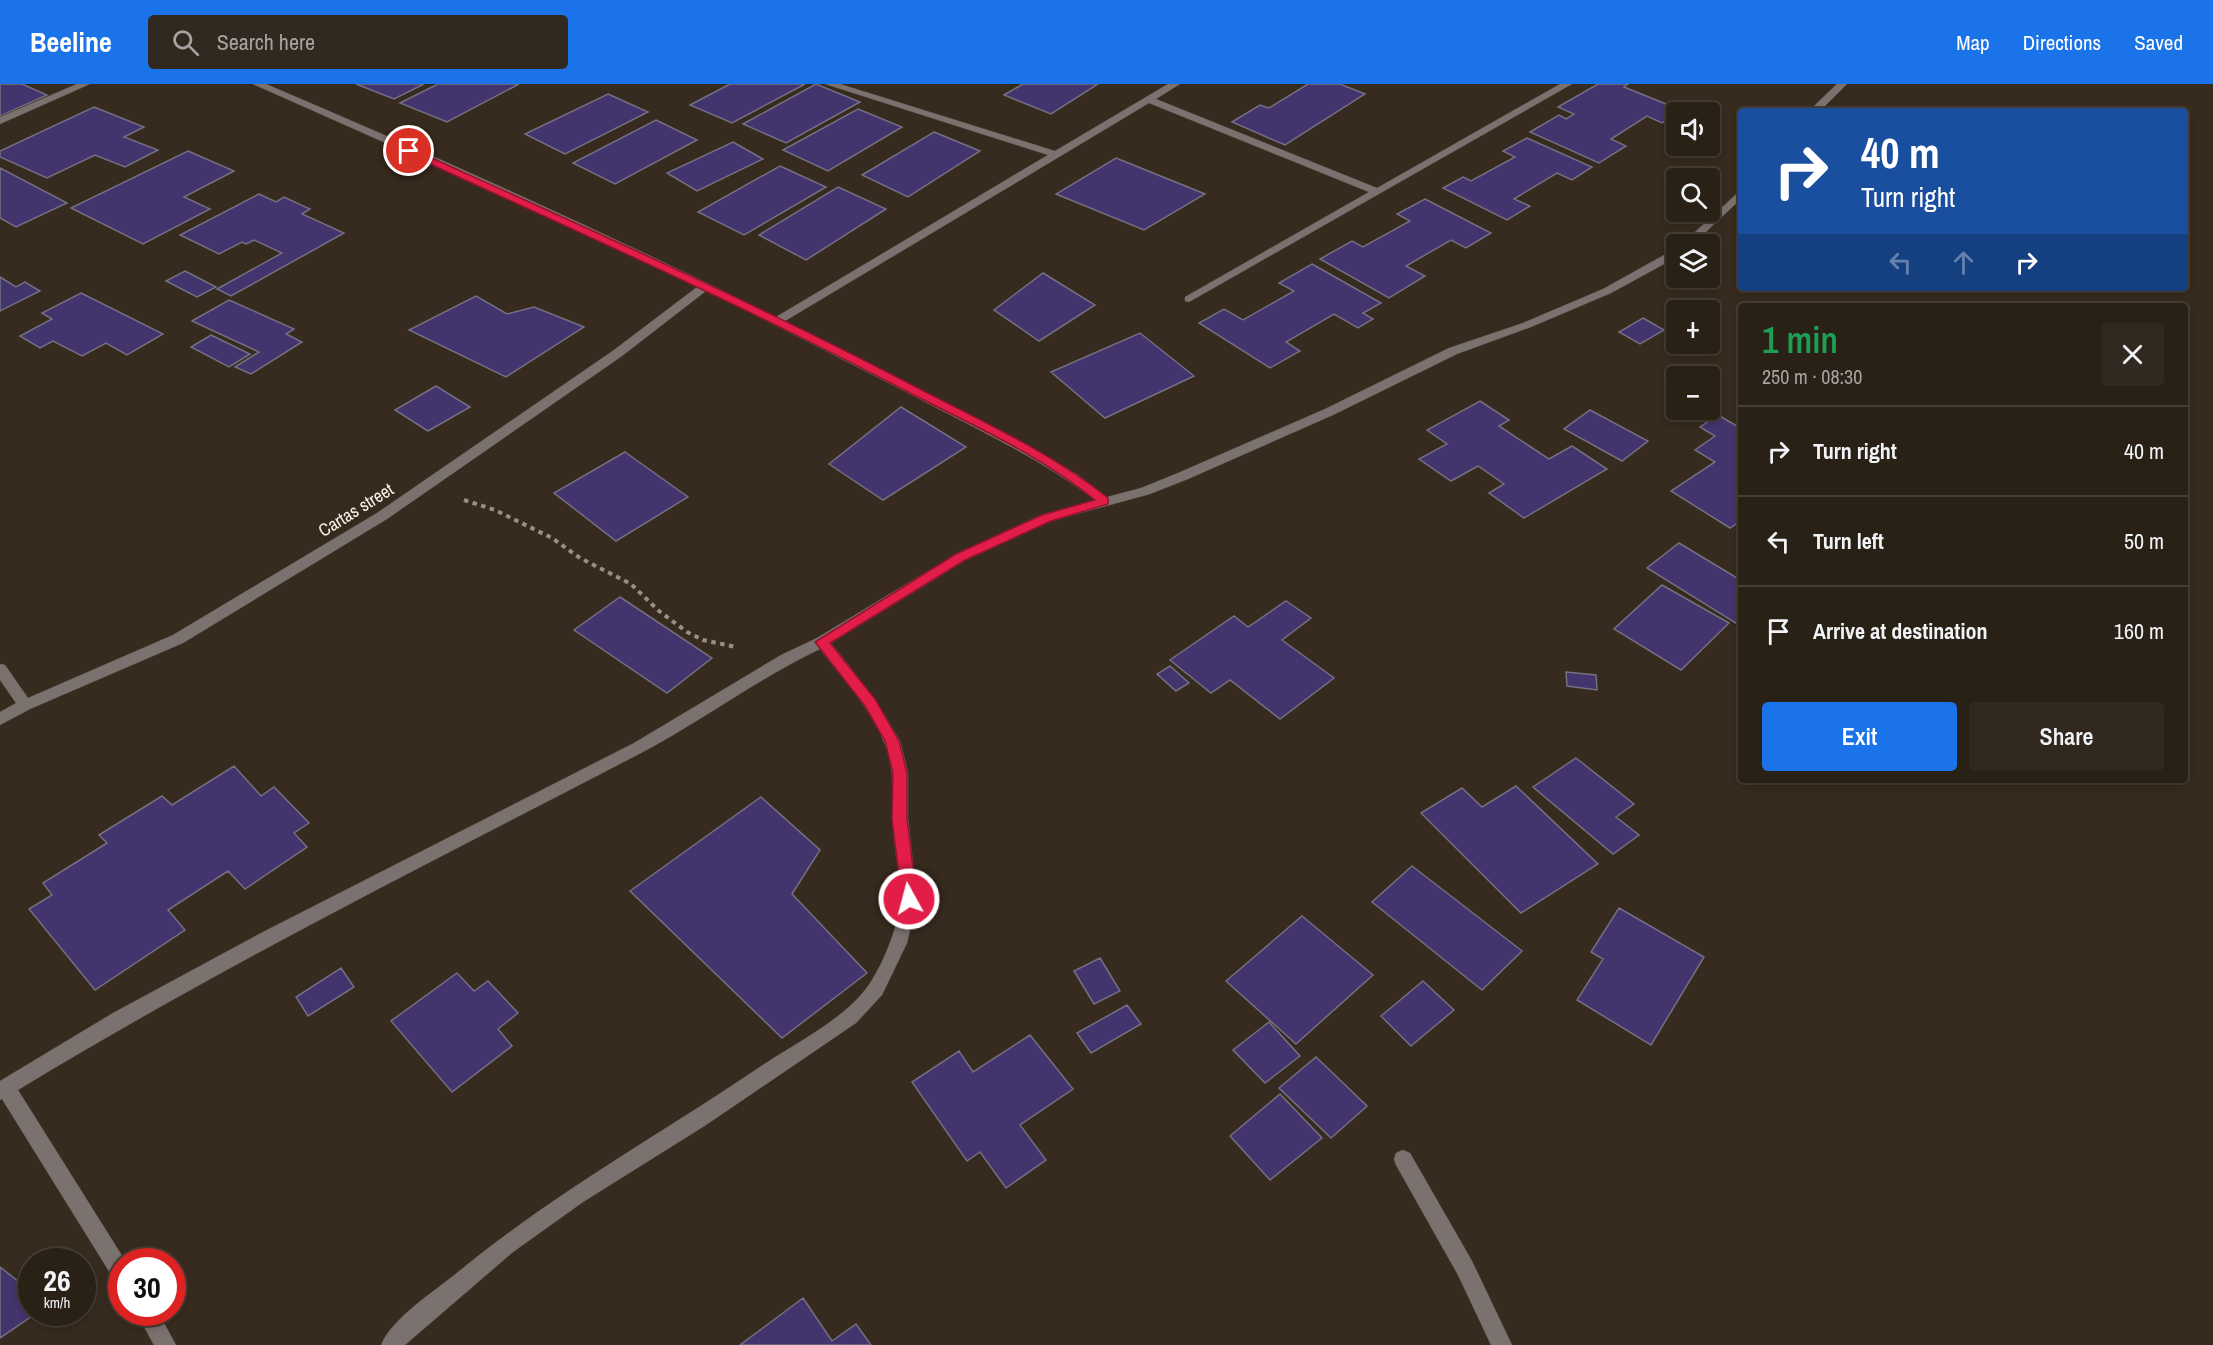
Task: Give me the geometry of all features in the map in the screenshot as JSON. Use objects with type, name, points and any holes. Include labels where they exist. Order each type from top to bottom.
[{"type":"street","points":[[0,121],[86,84]]},
{"type":"street","points":[[258,84],[547,212],[777,321],[1040,456],[1073,476],[1104,501]]},
{"type":"street","points":[[830,84],[1057,155]]},
{"type":"street","points":[[777,321],[1174,84]]},
{"type":"street","points":[[1189,299],[1567,84]]},
{"type":"street","points":[[1817,108],[1842,84]]},
{"type":"street","points":[[1149,100],[1378,192]]},
{"type":"street","points":[[1698,234],[1738,196]]},
{"type":"street","points":[[108,1252],[3,1090],[120,1019],[267,938],[639,747],[786,659],[822,642],[961,557],[1046,518],[1144,491],[1193,472],[1329,412],[1454,351],[1527,325],[1607,291],[1666,258]]},
{"type":"street","name":"Cartas street","points":[[0,719],[24,705],[178,639],[372,522],[648,332],[705,286]]},
{"type":"street","points":[[391,1345],[406,1328],[506,1245],[576,1195],[699,1119],[850,1017],[876,990],[899,943],[909,899],[900,819],[900,773],[892,741],[870,703],[822,642]]},
{"type":"street","points":[[0,669],[24,705]]},
{"type":"street","points":[[1403,1159],[1465,1268],[1503,1345]]},
{"type":"street","points":[[154,1326],[166,1345]]},
{"type":"path","points":[[425,487],[495,510],[552,538],[580,558],[631,584],[659,611],[687,632],[703,640],[786,659]]},
{"type":"building","points":[[0,84],[22,84],[47,95],[0,116]]},
{"type":"building","points":[[356,84],[424,84],[394,99]]},
{"type":"building","points":[[438,84],[519,84],[447,122],[400,103]]},
{"type":"building","points":[[730,84],[805,84],[732,123],[690,105]]},
{"type":"building","points":[[816,84],[860,102],[786,143],[743,124]]},
{"type":"building","points":[[1023,84],[1098,84],[1051,114],[1004,95]]},
{"type":"building","points":[[1308,84],[1340,84],[1365,94],[1285,145],[1232,122],[1260,105],[1269,108]]},
{"type":"building","points":[[1598,84],[1628,84],[1624,87],[1666,104],[1666,120],[1662,123],[1647,116],[1611,139],[1626,146],[1599,163],[1530,132],[1559,115],[1566,119],[1574,114],[1558,107]]},
{"type":"building","points":[[608,94],[648,112],[565,154],[525,134]]},
{"type":"building","points":[[94,107],[144,127],[124,137],[158,150],[125,167],[95,155],[47,178],[0,157],[0,151]]},
{"type":"building","points":[[858,109],[902,127],[828,171],[783,150]]},
{"type":"building","points":[[656,120],[697,140],[615,184],[573,163]]},
{"type":"building","points":[[934,132],[980,151],[908,197],[862,175]]},
{"type":"building","points":[[1527,138],[1592,167],[1572,180],[1557,173],[1514,199],[1530,206],[1507,220],[1443,188],[1463,177],[1471,181],[1515,157],[1503,151]]},
{"type":"building","points":[[733,142],[763,159],[697,191],[667,173]]},
{"type":"building","points":[[188,151],[234,171],[184,197],[210,209],[143,244],[71,208]]},
{"type":"building","points":[[1116,158],[1205,194],[1144,230],[1056,194]]},
{"type":"building","points":[[780,166],[826,187],[744,235],[698,212]]},
{"type":"building","points":[[0,168],[67,203],[16,227],[0,218]]},
{"type":"building","points":[[838,187],[886,209],[806,260],[759,235]]},
{"type":"building","points":[[259,194],[276,202],[284,197],[310,209],[302,214],[344,233],[231,296],[217,289],[282,253],[254,240],[246,244],[242,242],[219,254],[180,235]]},
{"type":"building","points":[[1425,199],[1491,233],[1466,248],[1451,240],[1406,266],[1425,276],[1389,298],[1320,259],[1352,241],[1363,247],[1410,221],[1397,214]]},
{"type":"building","points":[[1312,264],[1381,303],[1363,313],[1373,319],[1358,328],[1334,314],[1286,342],[1300,351],[1270,368],[1199,323],[1224,309],[1243,320],[1294,291],[1279,283]]},
{"type":"building","points":[[185,271],[216,287],[197,297],[166,281]]},
{"type":"building","points":[[1043,273],[1095,305],[1039,341],[994,310]]},
{"type":"building","points":[[0,277],[16,287],[25,282],[40,291],[0,311]]},
{"type":"building","points":[[81,293],[163,334],[127,355],[106,343],[82,356],[53,341],[40,348],[20,336],[52,319],[42,313]]},
{"type":"building","points":[[476,296],[507,314],[534,307],[584,327],[506,377],[409,330]]},
{"type":"building","points":[[229,300],[294,329],[286,334],[302,342],[251,374],[235,367],[259,352],[192,321]]},
{"type":"building","points":[[1643,318],[1664,330],[1640,344],[1619,332]]},
{"type":"building","points":[[1140,333],[1194,376],[1105,418],[1051,372]]},
{"type":"building","points":[[211,335],[250,354],[229,367],[191,347]]},
{"type":"building","points":[[436,386],[470,407],[428,431],[395,410]]},
{"type":"building","points":[[1480,401],[1509,420],[1499,426],[1549,459],[1572,446],[1607,469],[1524,518],[1489,493],[1504,484],[1478,466],[1451,481],[1419,459],[1447,444],[1427,430]]},
{"type":"building","points":[[901,407],[966,447],[883,500],[829,464]]},
{"type":"building","points":[[1590,410],[1648,441],[1622,461],[1564,429]]},
{"type":"building","points":[[1720,416],[1738,427],[1738,523],[1730,528],[1671,491],[1715,462],[1695,450],[1715,436],[1700,427],[1710,420],[1720,420]]},
{"type":"building","points":[[625,452],[688,497],[616,541],[554,493]]},
{"type":"building","points":[[1679,543],[1738,579],[1738,625],[1647,568]]},
{"type":"building","points":[[1662,585],[1729,623],[1681,670],[1614,629]]},
{"type":"building","points":[[620,597],[712,658],[667,693],[574,630]]},
{"type":"building","points":[[1286,601],[1311,618],[1282,640],[1334,678],[1280,719],[1230,680],[1211,693],[1170,660],[1234,616],[1248,627]]},
{"type":"building","points":[[1170,666],[1189,683],[1176,691],[1157,674]]},
{"type":"building","points":[[1566,672],[1596,675],[1597,690],[1567,686]]},
{"type":"building","points":[[1576,758],[1634,804],[1616,817],[1639,835],[1613,854],[1533,787]]},
{"type":"building","points":[[234,766],[261,796],[274,787],[309,823],[294,833],[307,847],[245,889],[228,871],[168,910],[185,930],[95,990],[29,909],[52,895],[43,883],[107,843],[99,835],[162,796],[172,805]]},
{"type":"building","points":[[1516,786],[1598,864],[1521,913],[1421,813],[1462,788],[1482,807]]},
{"type":"building","points":[[761,797],[820,850],[792,894],[867,973],[782,1038],[630,891]]},
{"type":"building","points":[[1412,866],[1522,951],[1482,990],[1372,902]]},
{"type":"building","points":[[1619,908],[1704,957],[1651,1045],[1577,1000],[1603,959],[1591,952]]},
{"type":"building","points":[[1302,916],[1373,975],[1296,1044],[1226,981]]},
{"type":"building","points":[[1100,958],[1120,991],[1094,1004],[1074,971]]},
{"type":"building","points":[[341,968],[354,987],[308,1016],[296,997]]},
{"type":"building","points":[[457,973],[474,991],[488,981],[518,1013],[498,1029],[512,1046],[452,1092],[391,1021]]},
{"type":"building","points":[[1423,981],[1454,1010],[1411,1046],[1381,1016]]},
{"type":"building","points":[[1127,1005],[1141,1024],[1091,1053],[1077,1033]]},
{"type":"building","points":[[1269,1022],[1300,1056],[1265,1083],[1233,1050]]},
{"type":"building","points":[[1030,1035],[1073,1089],[1020,1125],[1046,1160],[1006,1188],[980,1152],[967,1161],[912,1082],[959,1051],[973,1072]]},
{"type":"building","points":[[1316,1057],[1367,1106],[1331,1138],[1279,1088]]},
{"type":"building","points":[[1280,1094],[1322,1138],[1270,1180],[1230,1136]]},
{"type":"building","points":[[0,1267],[18,1281],[18,1326],[0,1338]]},
{"type":"building","points":[[803,1298],[832,1341],[856,1324],[871,1345],[740,1345]]},
{"type":"route","points":[[409,151],[705,286],[882,374],[1040,456],[1073,476],[1104,501],[1046,518],[961,557],[822,642],[870,703],[892,741],[900,773],[900,819],[909,899]]}]
